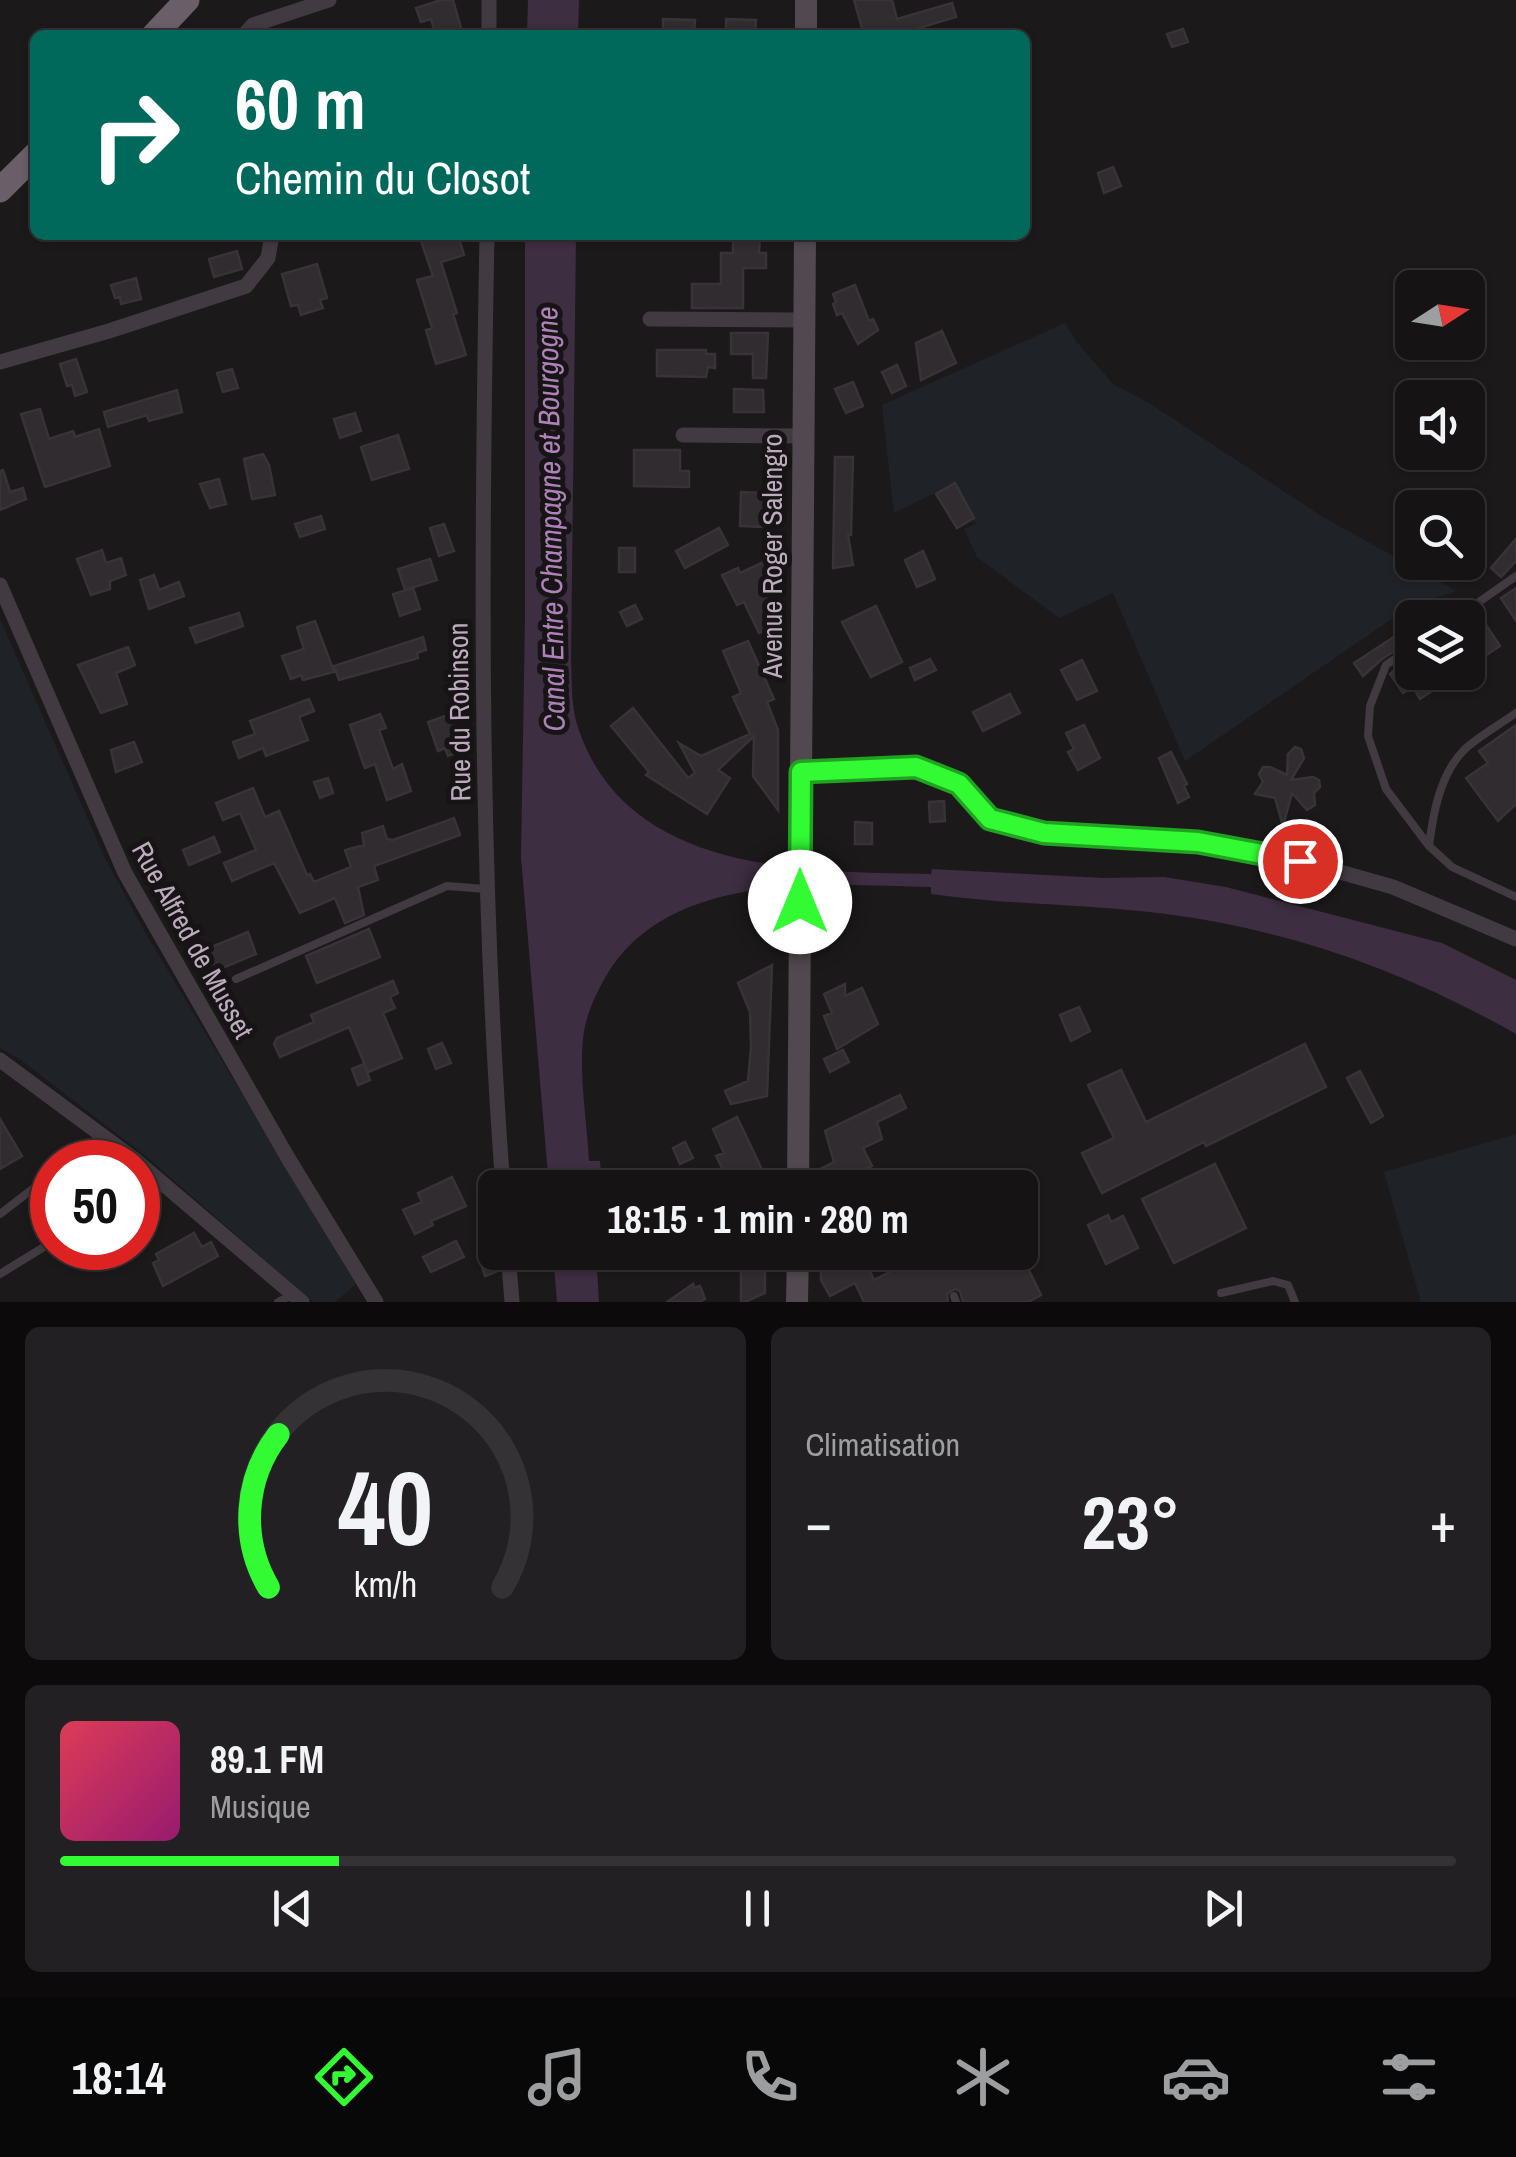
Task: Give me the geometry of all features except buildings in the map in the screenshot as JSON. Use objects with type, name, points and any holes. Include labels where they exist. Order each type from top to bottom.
[{"type":"highway","points":[[159,30],[187,0]]},
{"type":"highway","points":[[179,30],[206,0]]},
{"type":"highway","points":[[0,190],[30,160]]},
{"type":"highway","points":[[0,210],[30,181]]},
{"type":"main road","points":[[806,0],[806,30]]},
{"type":"main road","name":"Avenue Roger Salengro","points":[[798,1170],[804,240]]},
{"type":"main road","points":[[798,1270],[798,1302]]},
{"type":"street","points":[[248,30],[252,25],[329,0]]},
{"type":"street","points":[[489,0],[489,30]]},
{"type":"street","points":[[0,362],[246,286],[268,258],[271,240]]},
{"type":"street","name":"Rue du Robinson","points":[[486,240],[481,541],[486,889],[502,1170]]},
{"type":"street","points":[[650,319],[804,320]]},
{"type":"street","points":[[682,435],[803,436]]},
{"type":"street","name":"Rue Alfred de Musset","points":[[0,585],[125,873],[288,1158],[376,1302]]},
{"type":"street","points":[[801,772],[916,767],[959,784],[990,819],[1044,833],[1198,842],[1300,861],[1394,887],[1516,940]]},
{"type":"street","points":[[0,1060],[107,1140]]},
{"type":"street","points":[[160,1187],[290,1300]]},
{"type":"street","points":[[509,1270],[512,1302]]},
{"type":"lane","points":[[1482,600],[1516,576]]},
{"type":"lane","points":[[1395,659],[1386,665],[1370,706],[1368,736],[1386,789],[1428,846],[1452,868],[1516,897]]},
{"type":"lane","points":[[1428,846],[1440,794],[1456,761],[1464,750],[1516,713]]},
{"type":"lane","points":[[236,979],[447,886],[486,889]]},
{"type":"lane","points":[[98,1140],[103,1136]]},
{"type":"lane","points":[[0,1214],[30,1191]]},
{"type":"lane","points":[[0,1274],[30,1256]]},
{"type":"lane","points":[[1221,1293],[1274,1281],[1288,1285],[1295,1302]]},
{"type":"shaded area","points":[[1065,323],[1113,384],[1149,403],[1323,517],[1395,557],[1395,580],[1436,580],[1456,591],[1430,600],[1395,600],[1395,617],[1185,761],[1113,593],[1059,618],[977,557],[964,529],[976,524],[955,483],[894,513],[882,405]]},
{"type":"shaded area","points":[[0,619],[105,858],[146,934],[356,1284],[335,1302],[313,1302],[160,1168],[160,1140],[125,1140],[0,1048]]},
{"type":"shaded area","points":[[1516,1134],[1516,1302],[1421,1302],[1384,1172]]},
{"type":"water","points":[[528,0],[579,0],[578,30],[527,30]]},
{"type":"water","name":"Canal Entre Champagne et Bourgogne","points":[[525,240],[576,240],[572,698],[576,721],[599,771],[632,809],[674,836],[722,854],[774,865],[881,873],[931,874],[932,869],[1104,878],[1164,877],[1226,887],[1442,943],[1516,980],[1516,1034],[1433,991],[1347,957],[1212,921],[1137,911],[960,898],[931,894],[931,887],[847,885],[757,890],[714,899],[675,914],[640,936],[611,968],[591,1006],[582,1047],[589,1161],[600,1161],[601,1170],[548,1170],[521,857]]},
{"type":"water","points":[[554,1270],[597,1270],[599,1302],[557,1302]]},
{"type":"route","points":[[800,902],[801,772],[916,767],[959,784],[990,819],[1044,833],[1198,842],[1300,861]]}]
